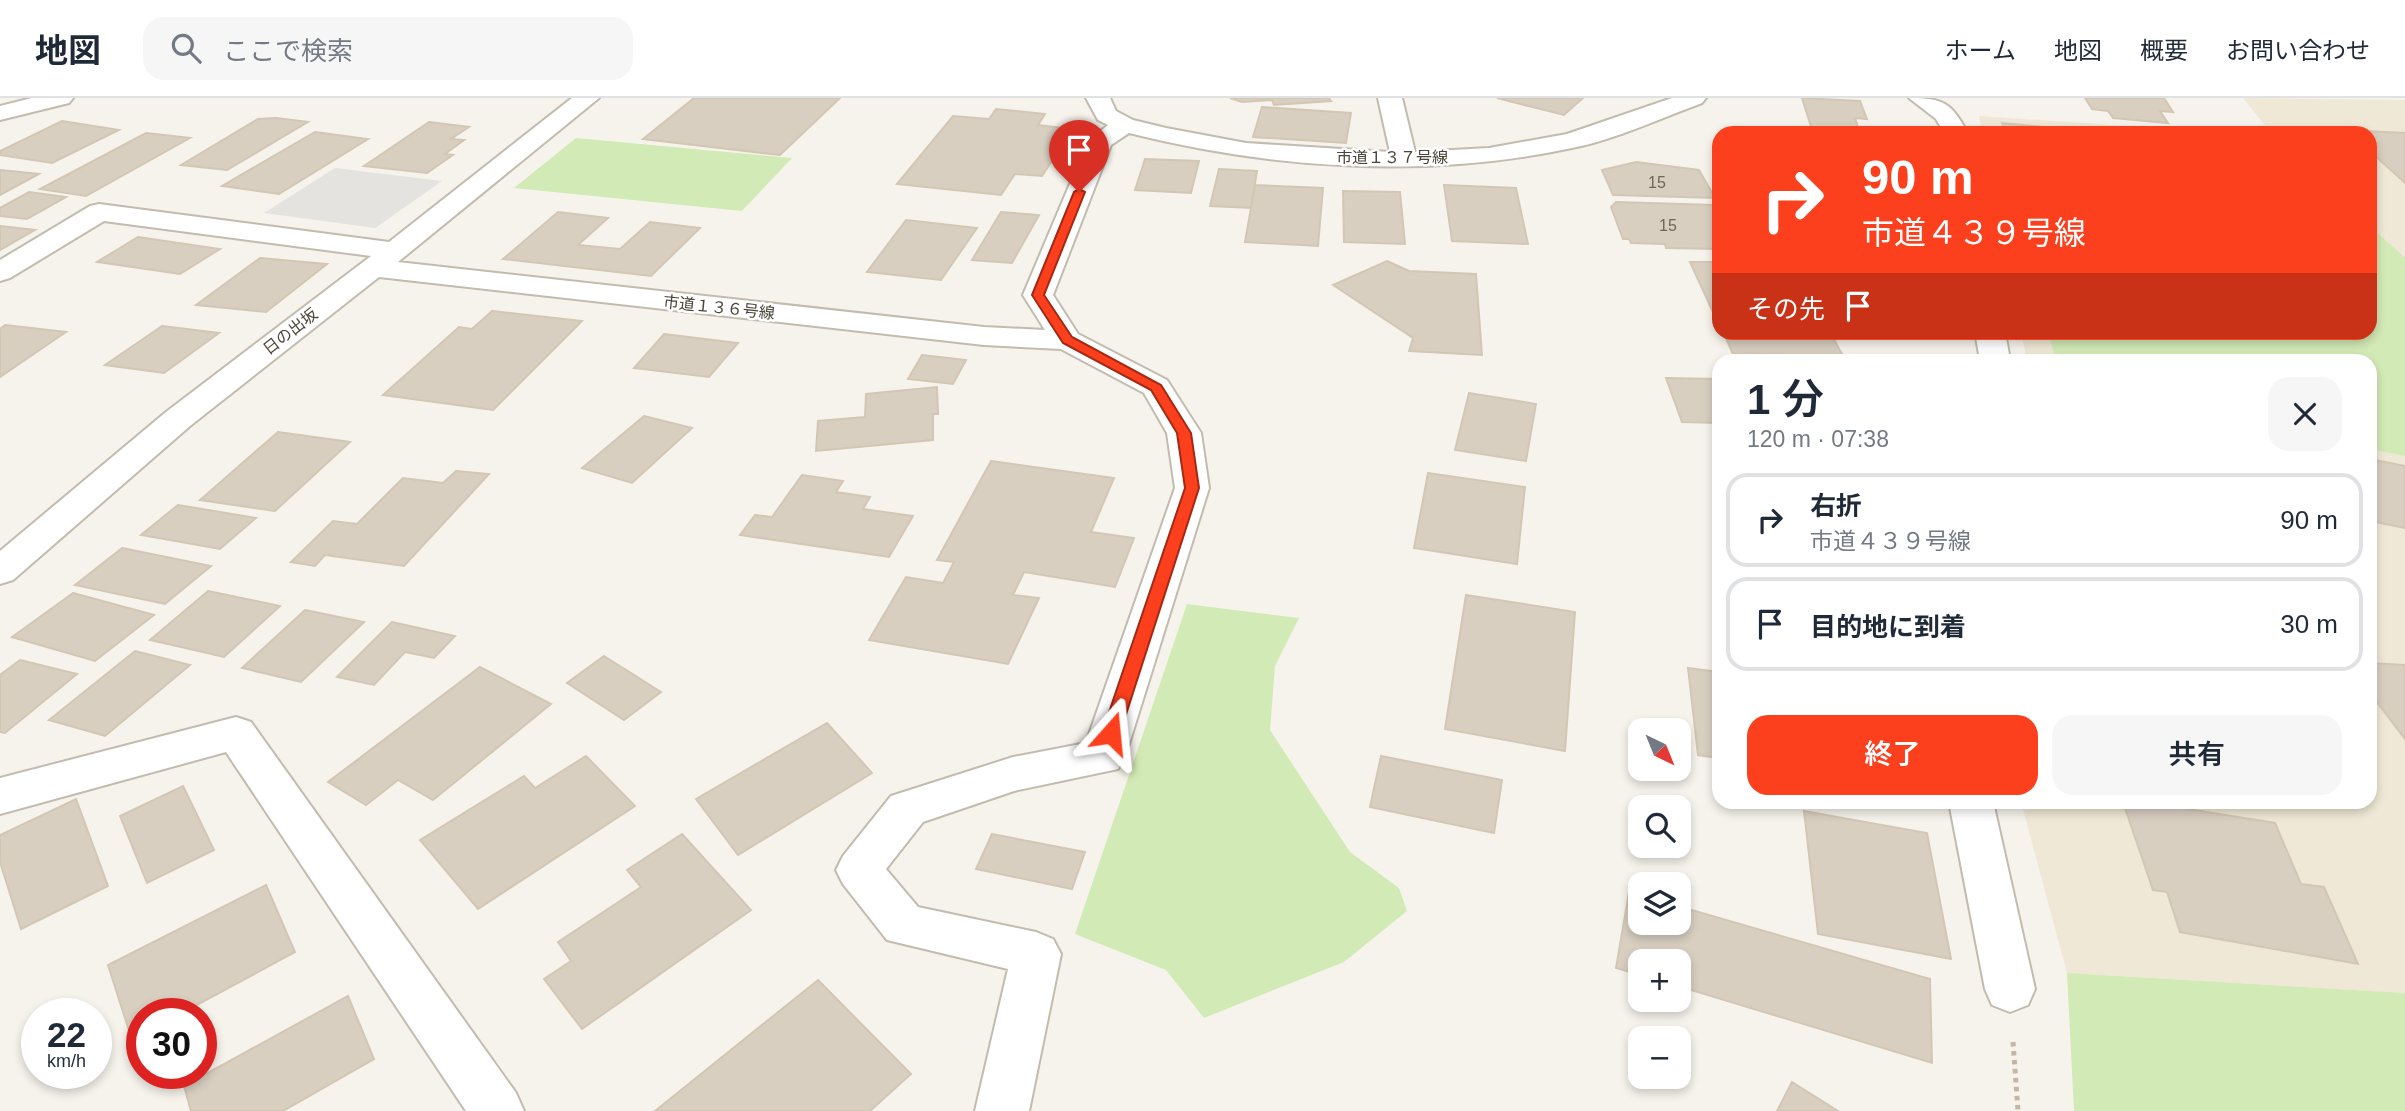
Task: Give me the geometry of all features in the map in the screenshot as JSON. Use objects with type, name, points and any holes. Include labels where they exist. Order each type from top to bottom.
[{"type":"street","points":[[0,113],[61,98]]},
{"type":"street","name":"日の出坂","points":[[0,571],[178,419],[587,98]]},
{"type":"street","points":[[1002,1111],[1036,954],[904,925],[859,870],[907,809],[1013,774],[1103,757],[1192,488],[1184,433],[1156,387],[1067,340],[1038,295],[1100,141],[1125,125],[1106,115],[1098,98]]},
{"type":"street","points":[[1390,98],[1404,160]]},
{"type":"street","name":"市道１３７号線","points":[[1125,125],[1246,150],[1404,160],[1489,155],[1572,141],[1694,98]]},
{"type":"street","points":[[1921,98],[1946,115],[1952,126]]},
{"type":"street","points":[[0,272],[99,212],[395,251]]},
{"type":"street","name":"市道１３６号線","points":[[371,268],[984,336],[1067,340]]},
{"type":"street","points":[[0,796],[236,733],[497,1111]]},
{"type":"street","points":[[1972,809],[2010,989]]},
{"type":"path","points":[[2010,989],[2018,1111]]},
{"type":"shaded area","points":[[2243,98],[2405,100],[2405,993],[2067,973],[2023,809],[2377,809],[2377,354],[2026,354],[2023,340],[2377,340],[2377,126],[2265,126]]},
{"type":"shaded area","points":[[1979,116],[2128,126],[1981,126]]},
{"type":"shaded area","points":[[335,168],[442,181],[375,228],[264,213]]},
{"type":"green space","points":[[576,138],[792,158],[742,211],[514,188]]},
{"type":"green space","points":[[2377,232],[2405,258],[2405,456],[2377,450],[2377,354],[2054,354],[2050,340],[2377,340]]},
{"type":"green space","points":[[1187,604],[1299,618],[1275,666],[1270,730],[1350,852],[1399,888],[1407,911],[1344,962],[1204,1018],[1166,970],[1075,934]]},
{"type":"green space","points":[[2067,973],[2405,993],[2405,1111],[2074,1111]]},
{"type":"building","points":[[694,98],[840,98],[780,155],[643,139]]},
{"type":"building","points":[[1230,98],[1329,98],[1331,101],[1274,105],[1272,100],[1242,102]]},
{"type":"building","points":[[1497,98],[1583,98],[1564,115]]},
{"type":"building","points":[[1802,98],[1860,101],[1867,119],[1855,118],[1858,126],[1811,126]]},
{"type":"building","points":[[2085,98],[2164,98],[2173,112],[2160,111],[2168,123],[2113,118],[2108,111],[2092,109]]},
{"type":"building","points":[[1262,107],[1351,113],[1346,143],[1253,137]]},
{"type":"building","points":[[996,109],[1045,114],[1038,125],[1073,129],[1042,176],[1015,174],[1001,195],[897,184],[953,116],[989,119]]},
{"type":"building","points":[[258,119],[308,122],[227,170],[181,165]]},
{"type":"building","points":[[62,121],[119,130],[52,163],[0,155],[0,151]]},
{"type":"building","points":[[429,122],[469,127],[451,139],[464,140],[445,154],[453,155],[427,173],[364,166]]},
{"type":"building","points":[[2002,123],[2034,126],[2003,126]]},
{"type":"building","points":[[315,132],[368,139],[279,194],[222,186]]},
{"type":"building","points":[[2377,132],[2405,133],[2405,183],[2377,157]]},
{"type":"building","points":[[146,133],[190,138],[86,196],[40,189]]},
{"type":"building","points":[[1145,159],[1199,161],[1191,193],[1135,190]]},
{"type":"building","points":[[1636,162],[1699,170],[1712,193],[1712,198],[1613,195],[1602,170]]},
{"type":"building","points":[[1219,169],[1257,171],[1251,208],[1210,206]]},
{"type":"building","points":[[1,170],[39,174],[0,195]]},
{"type":"building","points":[[1255,185],[1323,188],[1318,246],[1245,242]]},
{"type":"building","points":[[1444,185],[1516,188],[1528,244],[1452,241]]},
{"type":"building","points":[[1343,191],[1400,192],[1405,244],[1344,242]]},
{"type":"building","points":[[29,192],[66,197],[27,219],[0,216],[0,208]]},
{"type":"building","points":[[1616,202],[1712,205],[1712,249],[1666,248],[1665,244],[1631,243],[1629,239],[1623,239],[1611,207]]},
{"type":"building","points":[[558,212],[608,218],[578,245],[620,249],[650,222],[700,228],[651,276],[503,259]]},
{"type":"building","points":[[1001,212],[1039,215],[1012,263],[972,260]]},
{"type":"building","points":[[906,220],[977,228],[941,280],[867,272]]},
{"type":"building","points":[[0,226],[35,230],[0,250]]},
{"type":"building","points":[[138,237],[220,249],[180,274],[97,262]]},
{"type":"building","points":[[260,258],[327,264],[266,312],[196,305]]},
{"type":"building","points":[[1387,261],[1409,271],[1476,274],[1482,355],[1409,351],[1413,338],[1333,285]]},
{"type":"building","points":[[1690,262],[1712,262],[1712,310]]},
{"type":"building","points":[[492,311],[582,321],[493,410],[383,395],[459,327],[472,329]]},
{"type":"building","points":[[5,325],[66,332],[0,377],[0,329]]},
{"type":"building","points":[[162,326],[219,333],[164,373],[105,365]]},
{"type":"building","points":[[664,334],[738,343],[709,377],[634,368]]},
{"type":"building","points":[[1727,340],[1834,340],[1842,354],[1733,354]]},
{"type":"building","points":[[922,355],[966,360],[953,384],[908,379]]},
{"type":"building","points":[[1666,378],[1712,379],[1712,423],[1682,422]]},
{"type":"building","points":[[937,387],[938,414],[933,414],[933,440],[816,451],[818,421],[865,417],[866,394]]},
{"type":"building","points":[[1469,393],[1536,404],[1526,461],[1455,450]]},
{"type":"building","points":[[644,416],[692,428],[632,483],[582,468]]},
{"type":"building","points":[[278,432],[350,442],[275,511],[200,500]]},
{"type":"building","points":[[2377,460],[2405,466],[2405,528],[2377,522]]},
{"type":"building","points":[[991,461],[1114,478],[1091,532],[1134,538],[1115,587],[1024,572],[1013,595],[1039,598],[1008,664],[869,640],[906,577],[943,583],[954,562],[937,560]]},
{"type":"building","points":[[456,471],[489,474],[404,566],[325,555],[315,566],[291,562],[333,521],[357,524],[403,478],[443,483]]},
{"type":"building","points":[[1428,473],[1525,487],[1517,564],[1414,548]]},
{"type":"building","points":[[802,475],[843,481],[836,492],[870,497],[863,509],[913,516],[889,557],[740,535],[755,515],[772,517]]},
{"type":"building","points":[[178,505],[256,518],[220,549],[141,535]]},
{"type":"building","points":[[122,548],[211,566],[165,604],[75,585]]},
{"type":"building","points":[[208,591],[280,606],[224,657],[150,640]]},
{"type":"building","points":[[73,593],[154,615],[95,661],[12,637]]},
{"type":"building","points":[[1466,595],[1575,612],[1565,751],[1445,729]]},
{"type":"building","points":[[305,610],[364,622],[301,682],[242,668]]},
{"type":"building","points":[[392,622],[455,636],[434,658],[405,652],[374,685],[337,677]]},
{"type":"building","points":[[135,651],[190,665],[105,736],[49,720]]},
{"type":"building","points":[[604,656],[661,692],[624,720],[567,683]]},
{"type":"building","points":[[20,660],[77,674],[5,733],[0,732],[0,675]]},
{"type":"building","points":[[2377,663],[2405,665],[2405,739],[2377,702]]},
{"type":"building","points":[[480,667],[551,704],[433,800],[398,780],[366,805],[328,782]]},
{"type":"building","points":[[1688,668],[1712,671],[1712,757],[1698,755]]},
{"type":"building","points":[[827,723],[872,773],[738,855],[696,799]]},
{"type":"building","points":[[586,756],[635,806],[478,909],[420,840],[524,776],[535,788]]},
{"type":"building","points":[[1381,756],[1502,780],[1494,833],[1370,807]]},
{"type":"building","points":[[183,786],[214,850],[147,883],[120,816]]},
{"type":"building","points":[[76,799],[108,886],[21,929],[0,862],[0,835]]},
{"type":"building","points":[[2125,809],[2188,809],[2275,823],[2301,884],[2324,887],[2358,964],[2180,932],[2167,892],[2153,890]]},
{"type":"building","points":[[1804,811],[1927,833],[1951,959],[1818,934]]},
{"type":"building","points":[[682,834],[751,910],[582,1029],[544,979],[571,961],[558,942],[641,887],[627,870]]},
{"type":"building","points":[[992,834],[1085,852],[1072,889],[976,869]]},
{"type":"building","points":[[266,885],[295,952],[210,998],[126,998],[126,1021],[108,965]]},
{"type":"building","points":[[1628,898],[1628,935],[1691,935],[1691,910],[1930,979],[1932,1063],[1691,990],[1691,949],[1628,949],[1628,972],[1616,968]]},
{"type":"building","points":[[818,980],[911,1074],[870,1111],[655,1111]]},
{"type":"building","points":[[348,996],[374,1059],[283,1111],[191,1111],[185,1089],[217,1089],[217,1068]]},
{"type":"building","points":[[1792,1082],[1838,1111],[1777,1111]]},
{"type":"route","points":[[1079,192],[1038,295],[1067,340],[1156,387],[1184,433],[1192,488],[1111,733]]}]
